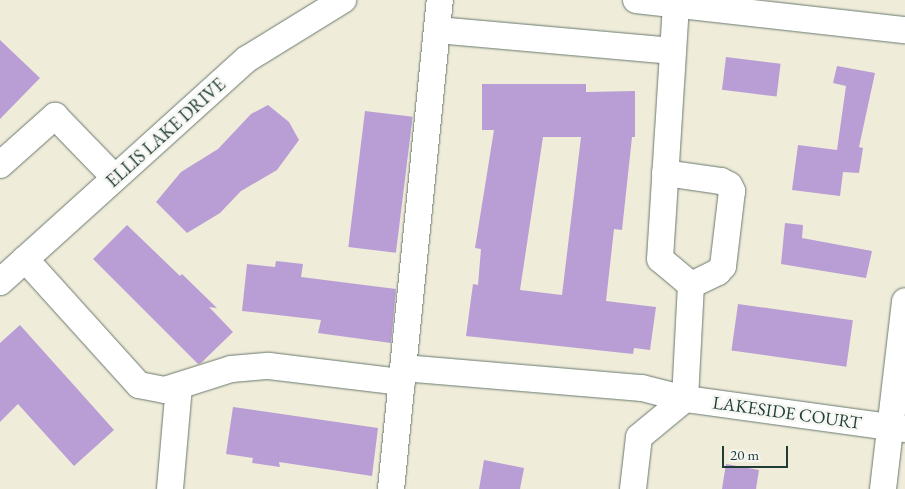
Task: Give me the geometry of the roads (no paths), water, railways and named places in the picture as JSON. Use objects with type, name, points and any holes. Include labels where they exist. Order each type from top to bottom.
[{"type":"street","name":"ELLIS LAKE DRIVE","points":[[0,282],[247,59],[343,0]]},
{"type":"street","points":[[391,489],[440,0]]},
{"type":"street","points":[[636,0],[905,30]]},
{"type":"street","points":[[676,4],[660,259],[691,285]]},
{"type":"street","points":[[437,30],[673,51]]},
{"type":"street","points":[[0,165],[54,116],[115,178]]},
{"type":"street","points":[[665,172],[721,180],[729,185],[732,191],[723,266],[718,272],[691,285]]},
{"type":"street","name":"LAKESIDE COURT","points":[[25,259],[139,386],[165,390],[231,369],[268,366],[642,388],[684,399],[898,429]]},
{"type":"street","points":[[633,489],[639,437],[684,399],[691,285]]},
{"type":"street","points":[[883,489],[898,429],[905,301]]},
{"type":"street","points":[[170,489],[179,386]]}]
